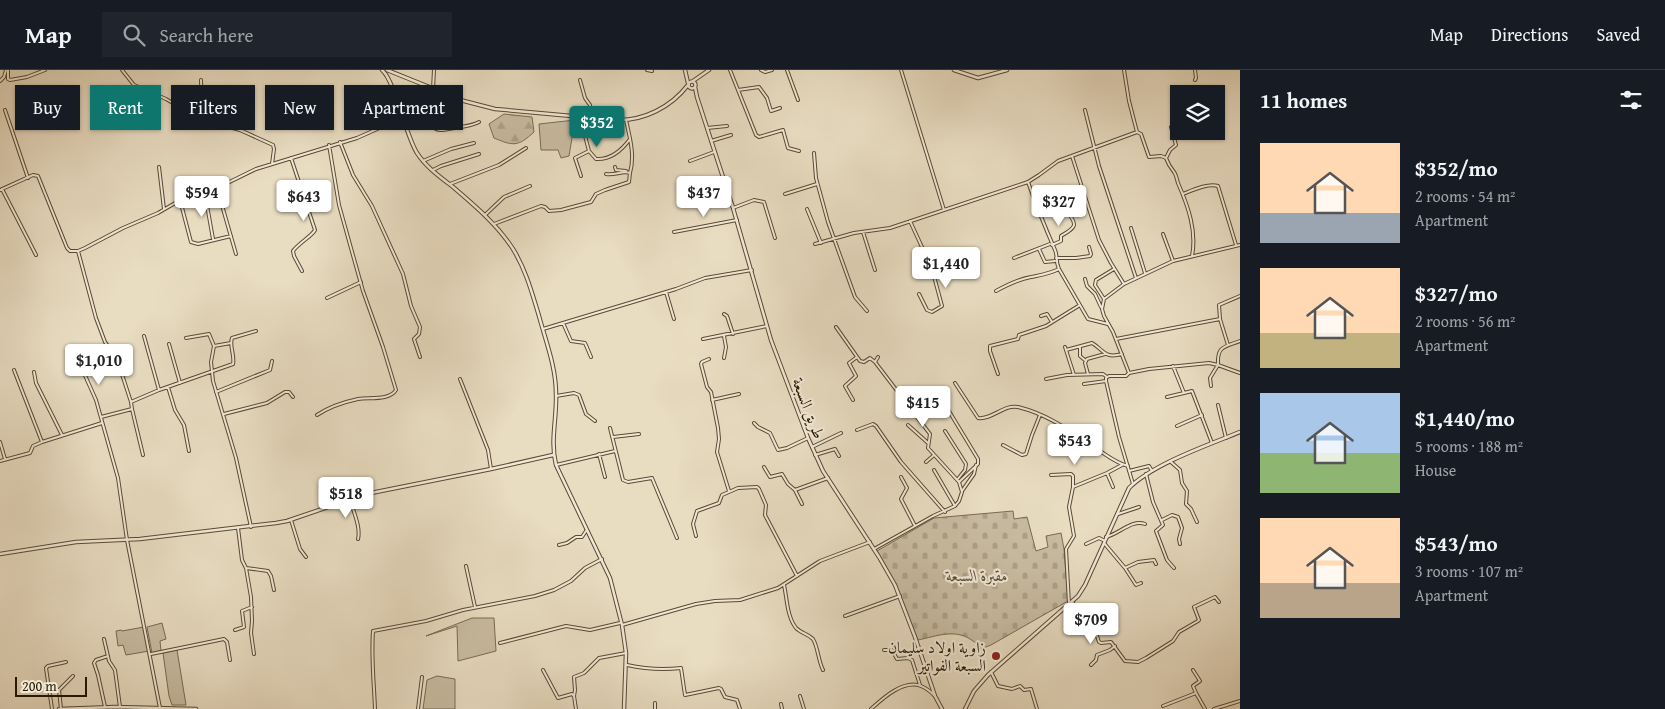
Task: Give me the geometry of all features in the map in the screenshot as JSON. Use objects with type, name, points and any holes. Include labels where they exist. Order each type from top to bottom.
[{"type":"street","points":[[7,70],[8,79],[10,80],[27,77],[45,70]]},
{"type":"street","points":[[0,81],[4,78],[7,70]]},
{"type":"street","points":[[122,70],[134,85],[171,103]]},
{"type":"street","points":[[382,70],[390,85]]},
{"type":"street","points":[[387,70],[424,85]]},
{"type":"street","points":[[433,85],[434,70]]},
{"type":"street","points":[[647,70],[652,71]]},
{"type":"street","points":[[685,70],[692,86]]},
{"type":"street","points":[[463,100],[495,109],[634,120],[648,116],[692,86],[709,70]]},
{"type":"street","points":[[730,70],[756,136],[783,131],[788,148],[799,151]]},
{"type":"street","points":[[761,70],[765,72],[772,70]]},
{"type":"street","points":[[787,70],[798,100]]},
{"type":"street","points":[[902,70],[944,210]]},
{"type":"street","points":[[954,70],[978,78],[1007,70]]},
{"type":"street","points":[[1124,70],[1129,102],[1137,132],[1141,134],[1149,156],[1166,158]]},
{"type":"street","points":[[1195,70],[1195,80]]},
{"type":"street","points":[[687,75],[693,81]]},
{"type":"street","points":[[693,81],[701,77]]},
{"type":"street","points":[[201,80],[201,85]]},
{"type":"street","points":[[580,80],[584,98],[590,105],[592,118]]},
{"type":"street","points":[[692,86],[693,81]]},
{"type":"street","points":[[692,86],[693,81]]},
{"type":"street","name":"طريق السبعة","points":[[692,86],[733,208],[752,270],[766,326],[811,447],[828,478],[870,542],[900,596],[934,696],[942,709]]},
{"type":"street","points":[[738,90],[759,87],[768,99],[771,110],[780,108]]},
{"type":"street","points":[[5,110],[28,178]]},
{"type":"street","points":[[1085,110],[1124,244],[1136,278]]},
{"type":"street","points":[[580,117],[589,151],[596,159],[614,154],[630,139]]},
{"type":"street","points":[[494,224],[541,206],[549,211],[561,210],[591,202],[596,195],[605,190],[629,182],[632,158],[626,120]]},
{"type":"street","points":[[463,127],[479,122]]},
{"type":"street","points":[[707,128],[727,126]]},
{"type":"street","points":[[240,130],[273,145],[272,164]]},
{"type":"street","points":[[36,255],[1,189],[33,175],[38,176],[67,248],[70,251],[78,251],[180,200],[204,194],[242,175],[272,164],[357,138],[375,130]]},
{"type":"street","points":[[406,130],[410,141],[423,161],[494,224],[522,264],[554,369],[556,396],[553,455],[610,578],[621,624],[627,665],[624,709]]},
{"type":"street","points":[[814,244],[863,232],[885,230],[1028,182],[1053,163],[1137,132]]},
{"type":"street","points":[[711,141],[731,135]]},
{"type":"street","points":[[1175,140],[1176,145],[1170,150],[1166,158],[1174,172],[1191,219],[1192,256]]},
{"type":"street","points":[[340,142],[353,175],[372,206],[403,274],[411,306],[420,327],[414,339],[420,357]]},
{"type":"street","points":[[423,161],[451,149],[474,143]]},
{"type":"street","points":[[316,415],[329,408],[351,401],[392,395],[396,390],[361,282],[339,205],[329,146]]},
{"type":"street","points":[[449,184],[499,165],[526,148]]},
{"type":"street","points":[[581,176],[575,158],[589,151]]},
{"type":"street","points":[[690,161],[714,152]]},
{"type":"street","points":[[814,153],[817,184],[826,218],[835,238],[855,297],[867,311]]},
{"type":"street","points":[[433,170],[479,154]]},
{"type":"street","points":[[1072,156],[1099,240],[1124,284]]},
{"type":"street","points":[[291,158],[315,230],[313,234],[301,241],[293,251],[302,270]]},
{"type":"street","points":[[158,167],[164,209]]},
{"type":"street","points":[[615,167],[616,170],[630,173]]},
{"type":"street","points":[[606,174],[613,175],[626,171]]},
{"type":"street","points":[[1028,182],[1051,244],[1056,252],[1055,261],[1059,269],[1088,319],[1108,324]]},
{"type":"street","points":[[785,194],[817,184]]},
{"type":"street","points":[[1183,194],[1216,184],[1236,246]]},
{"type":"street","points":[[485,215],[504,197],[530,186]]},
{"type":"street","points":[[217,188],[236,254]]},
{"type":"street","points":[[204,194],[214,240]]},
{"type":"street","points":[[180,200],[191,242],[198,244],[232,236]]},
{"type":"street","points":[[733,208],[754,200],[764,202],[775,238]]},
{"type":"street","points":[[807,209],[821,243]]},
{"type":"street","points":[[1014,258],[1061,241],[1061,236],[1071,232],[1074,223],[1066,211]]},
{"type":"street","points":[[674,232],[736,220]]},
{"type":"street","points":[[910,221],[932,269],[942,306],[930,312],[927,310],[919,294]]},
{"type":"street","points":[[1131,228],[1145,274]]},
{"type":"street","points":[[863,232],[875,270]]},
{"type":"street","points":[[1163,234],[1173,261]]},
{"type":"street","points":[[1102,309],[1104,299],[1124,284],[1136,278],[1173,261],[1240,245]]},
{"type":"street","points":[[1056,258],[1090,256],[1088,247]]},
{"type":"street","points":[[1040,248],[1046,262],[1055,261]]},
{"type":"street","points":[[78,251],[96,318],[105,342],[117,359],[131,402],[143,455]]},
{"type":"street","points":[[996,291],[1015,282],[1059,269]]},
{"type":"street","points":[[1092,290],[1096,280],[1114,269]]},
{"type":"street","points":[[543,329],[666,292],[705,278],[752,270]]},
{"type":"street","points":[[1085,279],[1087,286],[1092,290],[1102,309],[1129,373]]},
{"type":"street","points":[[327,298],[361,282]]},
{"type":"street","points":[[1095,286],[1104,299]]},
{"type":"street","points":[[666,292],[674,318]]},
{"type":"street","points":[[1228,345],[1220,319],[1219,305],[1240,296]]},
{"type":"street","points":[[998,374],[990,346],[1018,339],[1019,335],[1038,329],[1080,305]]},
{"type":"street","points":[[724,314],[728,316],[733,334]]},
{"type":"street","points":[[1041,316],[1047,314],[1052,322]]},
{"type":"street","points":[[1116,339],[1220,319]]},
{"type":"street","points":[[564,323],[571,342],[585,343],[591,357]]},
{"type":"street","points":[[702,339],[766,326]]},
{"type":"street","points":[[836,327],[862,363],[870,358],[875,362],[928,431],[930,434],[928,448],[958,481],[962,492]]},
{"type":"street","points":[[131,402],[229,366],[234,362],[231,343],[234,336],[256,331]]},
{"type":"street","points":[[186,338],[209,334],[214,346],[212,372],[216,392],[236,458],[251,527]]},
{"type":"street","points":[[144,336],[160,390]]},
{"type":"street","points":[[724,336],[726,346],[724,358]]},
{"type":"street","points":[[1211,386],[1210,378],[1218,365],[1219,351],[1228,345],[1240,341]]},
{"type":"street","points":[[214,346],[231,343]]},
{"type":"street","points":[[1074,375],[1065,348],[1080,347],[1092,343],[1106,354]]},
{"type":"street","points":[[169,344],[180,383]]},
{"type":"street","points":[[1080,347],[1080,356],[1086,361],[1088,374]]},
{"type":"street","points":[[1086,361],[1090,357],[1122,354]]},
{"type":"street","points":[[875,362],[878,357]]},
{"type":"street","points":[[853,400],[844,386],[855,378],[855,373],[849,363],[857,358]]},
{"type":"street","points":[[708,359],[701,363],[707,387],[711,392],[718,428],[719,440],[716,452],[729,491]]},
{"type":"street","points":[[216,392],[270,370],[272,361]]},
{"type":"street","points":[[79,362],[96,400],[118,478],[127,540],[151,654],[160,708]]},
{"type":"street","points":[[1046,379],[1088,374],[1103,374],[1107,377],[1126,376],[1129,373],[1149,369],[1203,363],[1218,365],[1240,373]]},
{"type":"street","points":[[1172,366],[1184,393]]},
{"type":"street","points":[[14,370],[42,442]]},
{"type":"street","points":[[34,372],[36,383],[62,434]]},
{"type":"street","points":[[1107,377],[1106,381],[1119,437],[1133,484]]},
{"type":"street","points":[[460,380],[485,443],[492,470]]},
{"type":"street","points":[[1084,384],[1106,381]]},
{"type":"street","points":[[955,383],[978,418],[1010,407],[1017,407],[1060,424],[1122,465],[1128,466]]},
{"type":"street","points":[[168,388],[179,419],[184,425],[189,451]]},
{"type":"street","points":[[874,549],[955,506],[974,474],[978,462],[976,454],[935,388]]},
{"type":"street","points":[[1167,397],[1192,391],[1212,444]]},
{"type":"street","points":[[224,414],[267,403],[285,392],[289,392],[293,397]]},
{"type":"street","points":[[556,396],[574,393],[579,395],[586,414],[595,421]]},
{"type":"street","points":[[712,400],[739,394]]},
{"type":"street","points":[[1218,405],[1226,438]]},
{"type":"street","points":[[101,417],[132,409]]},
{"type":"street","points":[[1003,445],[1022,455],[1026,454],[1040,415]]},
{"type":"street","points":[[1177,426],[1202,415]]},
{"type":"street","points":[[0,461],[30,454],[33,446],[42,442],[62,434],[102,423]]},
{"type":"street","points":[[754,423],[758,427],[770,432],[778,450],[808,438]]},
{"type":"street","points":[[857,430],[873,424],[876,426],[901,462],[945,512]]},
{"type":"street","points":[[908,425],[928,443]]},
{"type":"street","points":[[610,428],[623,480],[628,482],[652,478],[677,538]]},
{"type":"street","points":[[945,431],[966,464],[965,470],[958,481]]},
{"type":"street","points":[[964,709],[974,690],[991,672],[1071,604],[1085,586],[1129,488],[1146,474],[1240,432]]},
{"type":"street","points":[[811,447],[841,433]]},
{"type":"street","points":[[613,438],[639,434]]},
{"type":"street","points":[[0,442],[5,459]]},
{"type":"street","points":[[815,455],[835,449],[839,456]]},
{"type":"street","points":[[556,465],[614,450]]},
{"type":"street","points":[[599,454],[605,477]]},
{"type":"street","points":[[926,462],[934,454]]},
{"type":"street","points":[[0,554],[76,542],[127,540],[251,527],[291,520],[385,489],[492,470],[553,455]]},
{"type":"street","points":[[1171,462],[1180,470],[1182,483],[1187,491],[1186,504],[1191,508],[1197,522]]},
{"type":"street","points":[[958,481],[976,465]]},
{"type":"street","points":[[1072,487],[1122,465]]},
{"type":"street","points":[[1129,471],[1149,466],[1152,471]]},
{"type":"street","points":[[764,467],[770,477],[782,474],[789,485],[795,490],[802,504]]},
{"type":"street","points":[[934,470],[955,506]]},
{"type":"street","points":[[1107,473],[1112,487]]},
{"type":"street","points":[[1051,475],[1071,474],[1074,476],[1070,507],[1074,536],[1066,549],[1071,604],[1092,621],[1100,643],[1112,642],[1125,661],[1138,662],[1168,645],[1179,632],[1198,621],[1194,607],[1215,597],[1219,602]]},
{"type":"street","points":[[1146,474],[1153,502],[1162,520],[1163,526],[1156,529],[1156,531],[1166,560],[1174,568]]},
{"type":"street","points":[[901,477],[907,488],[902,496],[903,504],[915,526]]},
{"type":"street","points":[[795,490],[828,478]]},
{"type":"street","points":[[696,536],[693,524],[697,511],[719,503],[722,495],[729,491],[757,487],[766,505],[765,515],[797,576]]},
{"type":"street","points":[[350,499],[354,518],[359,529],[358,539]]},
{"type":"street","points":[[1116,515],[1139,506]]},
{"type":"street","points":[[1162,520],[1172,516],[1178,517],[1182,528],[1179,539],[1180,544]]},
{"type":"street","points":[[291,520],[300,548],[306,556]]},
{"type":"street","points":[[1106,536],[1115,534],[1133,524],[1145,524]]},
{"type":"street","points":[[238,528],[242,560],[246,568],[252,607],[250,633],[254,654]]},
{"type":"street","points":[[559,545],[567,543],[576,536],[582,537],[588,530]]},
{"type":"street","points":[[1086,544],[1099,538],[1125,568],[1136,585],[1141,583]]},
{"type":"street","points":[[500,643],[566,626],[590,630],[621,624],[696,604],[740,600],[784,585],[820,561],[870,542]]},
{"type":"street","points":[[375,709],[371,667],[373,650],[372,631],[426,621],[475,607],[535,596],[554,590],[571,580],[585,568],[602,559]]},
{"type":"street","points":[[1125,568],[1146,560],[1154,560],[1156,564]]},
{"type":"street","points":[[466,566],[475,607]]},
{"type":"street","points":[[246,568],[268,571],[274,590]]},
{"type":"street","points":[[784,585],[787,604],[794,624],[813,640],[818,660],[823,670]]},
{"type":"street","points":[[845,616],[900,596]]},
{"type":"street","points":[[235,630],[244,626],[242,611],[252,607]]},
{"type":"street","points":[[104,639],[114,670],[120,707]]},
{"type":"street","points":[[151,654],[224,640],[227,642],[230,660]]},
{"type":"street","points":[[1091,665],[1096,660],[1097,655],[1115,646]]},
{"type":"street","points":[[884,650],[892,650],[897,659],[908,658],[912,660],[920,685]]},
{"type":"street","points":[[576,709],[574,677],[584,673],[600,658],[626,653]]},
{"type":"street","points":[[105,707],[94,663],[96,660],[108,656]]},
{"type":"street","points":[[52,709],[46,668],[66,662]]},
{"type":"street","points":[[627,665],[663,670],[681,668],[685,695],[719,688],[722,689],[725,697],[737,700],[740,709]]},
{"type":"street","points":[[543,670],[556,696],[560,698],[572,694],[574,696]]},
{"type":"street","points":[[1193,670],[1200,681],[1193,686],[1205,709]]},
{"type":"street","points":[[991,672],[998,686],[1012,689],[1020,686],[1024,690],[1031,689],[1037,709]]},
{"type":"street","points":[[73,676],[59,690],[60,709],[120,707],[196,709]]},
{"type":"street","points":[[418,709],[422,678]]},
{"type":"street","points":[[871,709],[885,697],[914,684],[920,685],[934,696]]},
{"type":"street","points":[[1163,706],[1196,693]]},
{"type":"street","points":[[800,696],[804,709]]},
{"type":"street","points":[[1214,709],[1240,701]]},
{"type":"street","points":[[655,703],[655,709]]},
{"type":"street","points":[[781,704],[782,709]]},
{"type":"green space","points":[[504,114],[532,117],[534,132],[515,144],[506,143],[494,138],[489,124]]},
{"type":"green space","points":[[575,120],[569,156],[561,158],[558,150],[541,150],[539,124]]},
{"type":"green space","name":"مقبرة السبعة","points":[[1013,511],[1014,519],[1027,517],[1036,551],[1048,547],[1046,536],[1061,533],[1068,601],[981,649],[967,637],[953,634],[918,640],[900,594],[877,551],[934,518]]},
{"type":"green space","points":[[472,618],[494,618],[496,651],[458,661],[457,626],[426,636]]},
{"type":"green space","points":[[162,623],[166,639],[160,641],[161,651],[152,653],[147,627]]},
{"type":"green space","points":[[144,627],[149,651],[126,655],[123,645],[118,646],[116,631]]},
{"type":"green space","points":[[177,650],[186,705],[172,705],[169,696],[163,653]]},
{"type":"green space","points":[[437,676],[455,679],[455,709],[423,709],[427,680]]},
{"type":"place","name":"زاوية اولاد سليمان السبعة الفواتير","points":[[996,656]]}]
